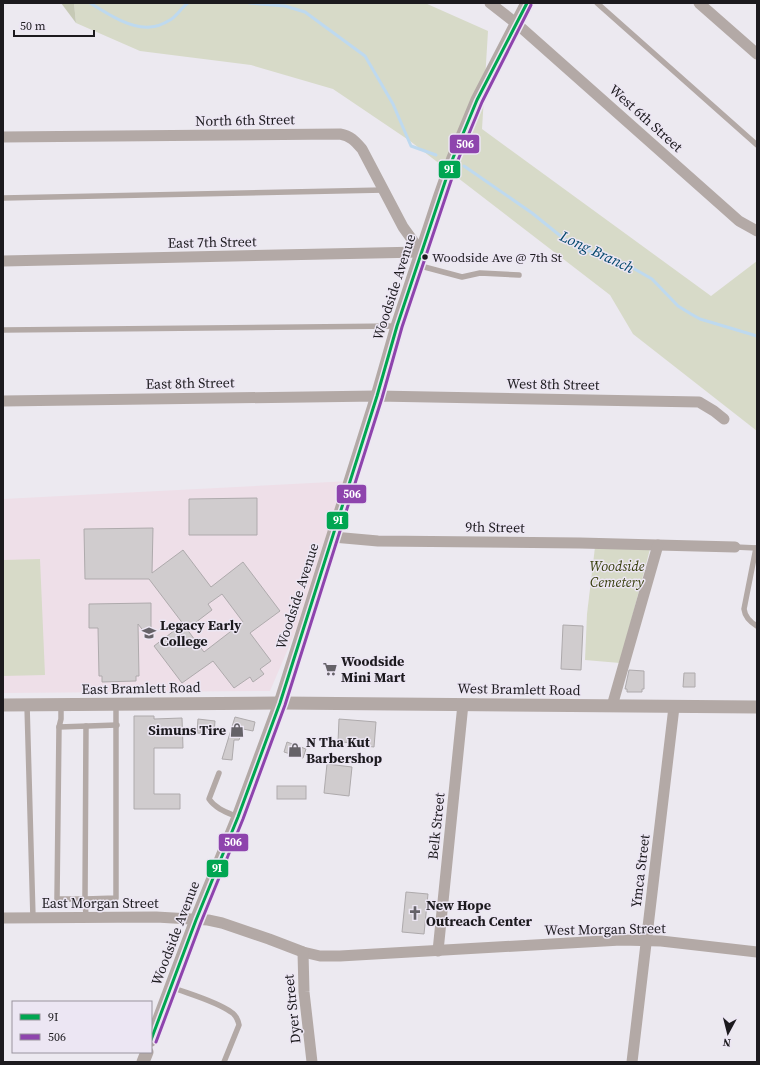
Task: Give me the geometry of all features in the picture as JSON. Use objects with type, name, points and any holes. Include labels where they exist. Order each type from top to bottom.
[{"type":"street","name":"West 6th Street","points":[[490,3],[517,24],[739,221],[757,231]]},
{"type":"street","name":"Woodside Avenue","points":[[152,1037],[196,920],[238,817],[280,703],[377,396],[397,326],[453,158],[477,100],[527,3]]},
{"type":"street","points":[[699,3],[757,54]]},
{"type":"street","name":"North 6th Street","points":[[3,137],[346,135],[354,140],[362,149],[403,227],[421,252]]},
{"type":"street","name":"East 7th Street","points":[[3,261],[421,252]]},
{"type":"street","name":"East 8th Street","points":[[3,400],[377,396]]},
{"type":"street","name":"West 8th Street","points":[[377,396],[699,402],[724,419]]},
{"type":"street","name":"9th Street","points":[[332,537],[378,541],[735,547]]},
{"type":"street","points":[[612,706],[658,545]]},
{"type":"street","name":"West Bramlett Road","points":[[280,703],[757,707]]},
{"type":"street","name":"East Bramlett Road","points":[[3,705],[280,703]]},
{"type":"street","name":"Belk Street","points":[[438,951],[463,704]]},
{"type":"street","name":"Ymca Street","points":[[632,1062],[674,707]]},
{"type":"street","name":"East Morgan Street","points":[[3,918],[168,918],[196,920]]},
{"type":"street","name":"West Morgan Street","points":[[196,920],[208,920],[222,923],[302,952],[320,956],[438,951],[621,940],[661,941],[757,952]]},
{"type":"street","name":"Dyer Street","points":[[302,952],[304,992],[312,1062]]},
{"type":"lane","points":[[597,3],[757,144]]},
{"type":"lane","points":[[3,198],[384,190]]},
{"type":"lane","points":[[417,265],[462,277],[480,273],[519,275]]},
{"type":"lane","points":[[3,330],[397,326]]},
{"type":"lane","points":[[735,547],[757,548],[744,609],[748,620],[757,626]]},
{"type":"lane","points":[[61,705],[61,719],[59,727],[57,898],[85,899],[116,898],[116,704]]},
{"type":"lane","points":[[27,705],[33,918]]},
{"type":"lane","points":[[59,727],[117,725]]},
{"type":"lane","points":[[86,726],[86,918]]},
{"type":"lane","points":[[219,773],[209,798],[213,806],[238,817]]},
{"type":"lane","points":[[171,987],[232,1012],[237,1019],[239,1025],[224,1062]]},
{"type":"shaded area","name":"Legacy Early College","points":[[350,481],[320,574],[270,691],[3,693],[3,499]]},
{"type":"green space","points":[[61,3],[74,3],[76,23]]},
{"type":"green space","points":[[74,3],[425,3],[488,31],[482,129],[711,296],[757,261],[757,431],[633,334],[610,295],[410,141],[333,89],[251,65],[140,51],[76,23]]},
{"type":"green space","name":"Woodside Cemetery","points":[[595,547],[650,549],[620,663],[585,660],[587,614]]},
{"type":"green space","points":[[40,559],[45,675],[3,676],[3,560]]},
{"type":"building","points":[[257,498],[257,535],[189,535],[189,499]]},
{"type":"building","points":[[153,528],[152,573],[183,550],[211,587],[243,562],[280,611],[250,633],[271,661],[260,669],[264,674],[253,682],[250,677],[234,688],[213,661],[182,683],[154,646],[183,624],[204,652],[243,622],[222,594],[208,604],[212,610],[187,629],[149,579],[85,579],[84,529]]},
{"type":"building","points":[[151,603],[151,633],[145,633],[138,624],[139,676],[136,676],[136,681],[102,682],[102,676],[99,676],[98,628],[89,628],[89,604]]},
{"type":"building","points":[[563,625],[583,626],[581,670],[561,669]]},
{"type":"building","points":[[629,670],[644,671],[644,689],[642,689],[642,692],[627,692],[627,689],[625,689]]},
{"type":"building","points":[[684,673],[695,673],[695,687],[683,687]]},
{"type":"building","points":[[134,716],[154,716],[154,719],[182,718],[183,748],[154,748],[154,794],[180,794],[180,809],[134,809]]},
{"type":"building","name":"Simuns Tire","points":[[235,717],[255,722],[253,731],[243,729],[239,740],[234,740],[232,760],[222,759]]},
{"type":"building","points":[[198,719],[215,721],[214,734],[197,733]]},
{"type":"building","points":[[339,719],[376,722],[374,747],[358,745],[358,743],[338,742]]},
{"type":"building","name":"N Tha Kut Barbershop","points":[[287,742],[306,749],[303,758],[284,752]]},
{"type":"building","points":[[327,764],[352,767],[349,796],[324,793]]},
{"type":"building","points":[[277,786],[306,786],[306,799],[277,799]]},
{"type":"building","name":"New Hope Outreach Center","points":[[406,892],[428,894],[424,934],[402,932]]},
{"type":"waterway","name":"Long Branch","points":[[90,3],[126,23],[142,27],[160,25],[170,20],[188,3]]},
{"type":"waterway","name":"Long Branch","points":[[249,3],[285,6],[305,12],[365,56],[393,104],[411,146],[436,155]]},
{"type":"waterway","name":"Long Branch","points":[[464,166],[532,213],[563,238],[595,254],[624,263],[652,279],[678,306],[691,314],[700,319],[757,336]]},
{"type":"transit line","name":"9I","points":[[152,1037],[196,920],[238,817],[280,703],[377,396],[397,326],[453,158],[477,100],[527,3]]},
{"type":"transit line","name":"506","points":[[156,1042],[201,922],[243,819],[285,705],[382,398],[402,327],[458,160],[482,102],[531,5]]},
{"type":"place","name":"Woodside Ave @ 7th St","points":[[425,257]]},
{"type":"place","name":"Legacy Early College","points":[[149,633]]},
{"type":"place","name":"Woodside Mini Mart","points":[[330,669]]},
{"type":"place","name":"Simuns Tire","points":[[237,730]]},
{"type":"place","name":"N Tha Kut Barbershop","points":[[295,750]]},
{"type":"place","name":"New Hope Outreach Center","points":[[415,913]]}]
